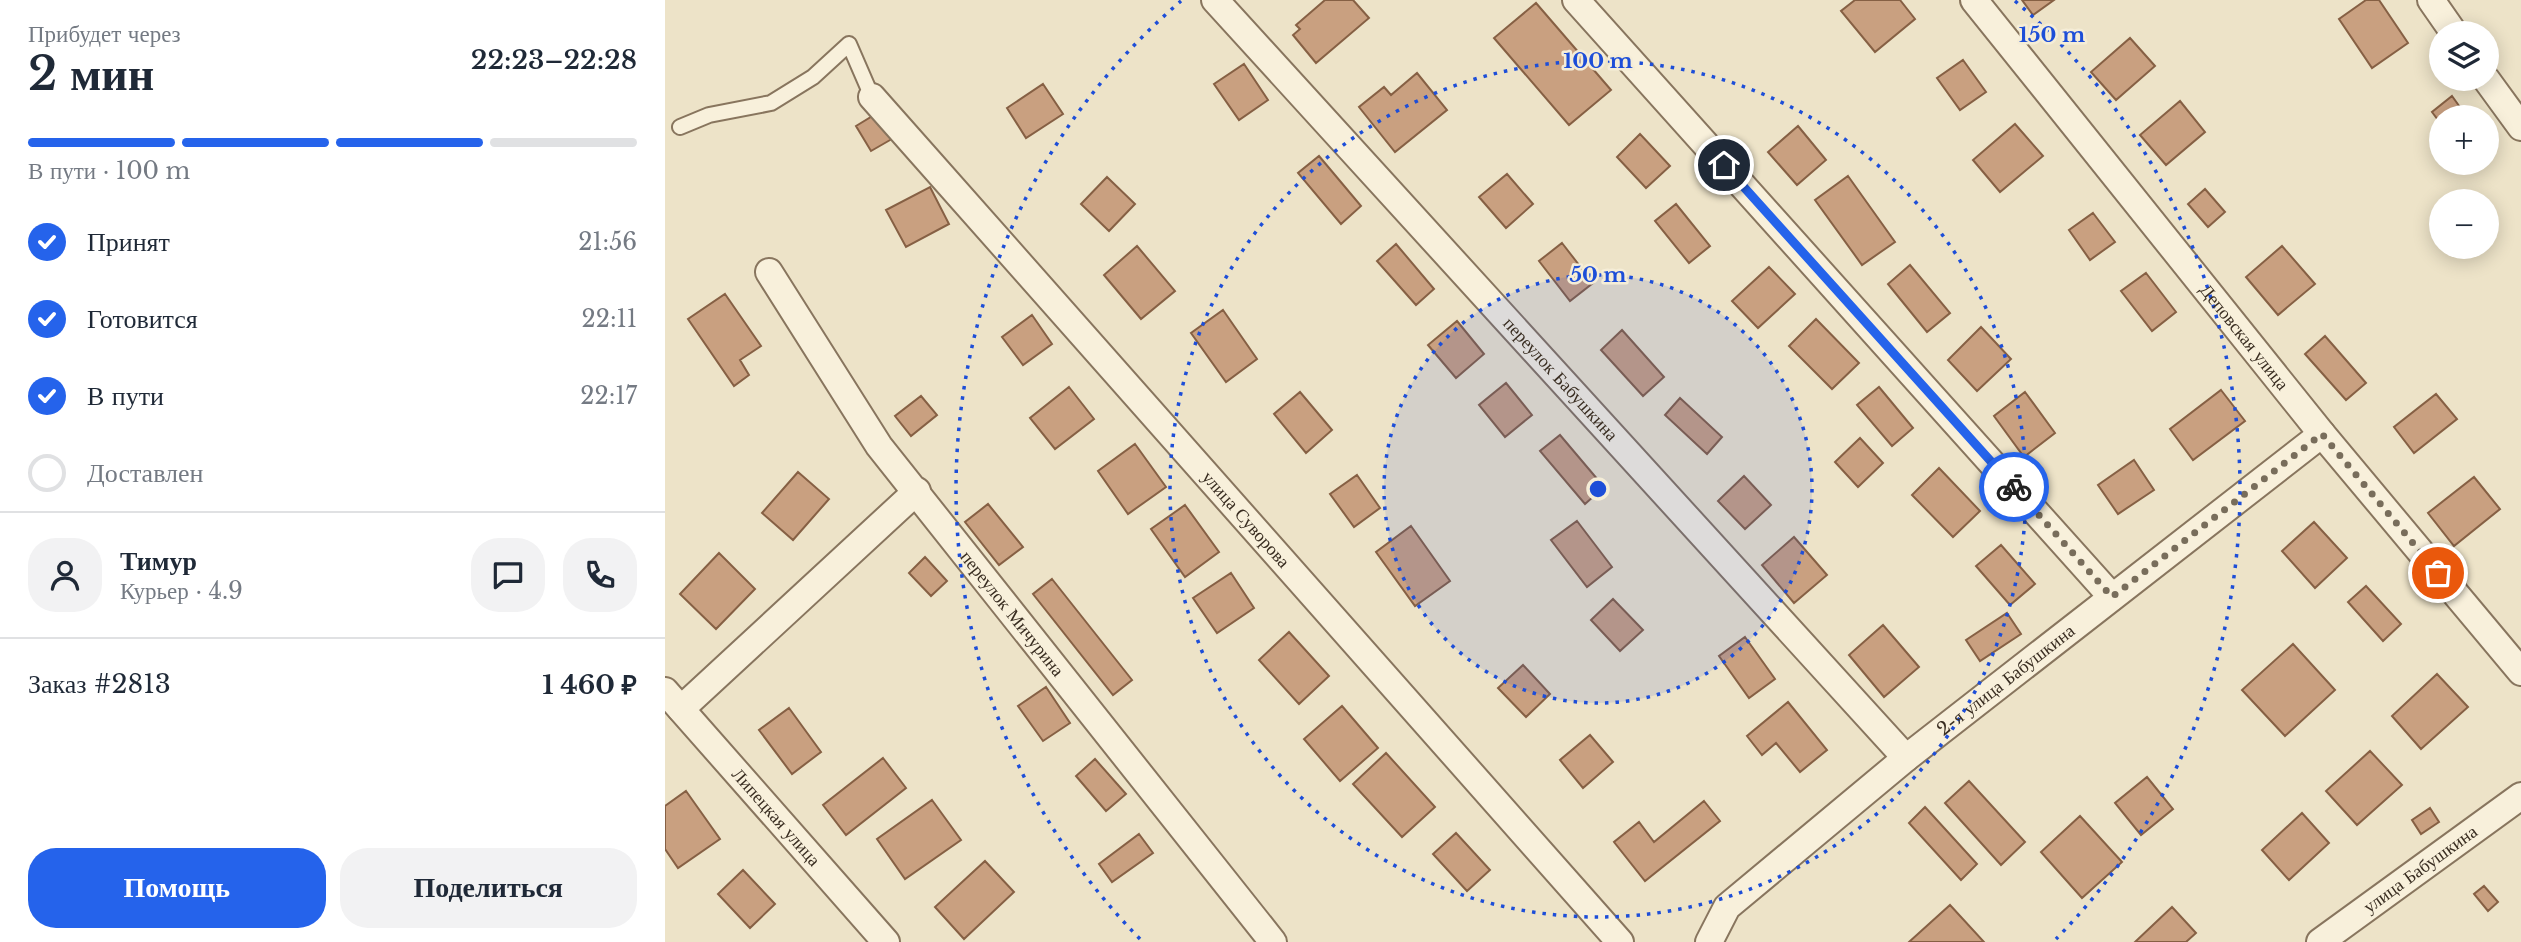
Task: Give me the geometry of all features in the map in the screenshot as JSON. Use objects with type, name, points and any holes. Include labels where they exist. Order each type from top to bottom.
[{"type":"street","name":"переулок Бабушкина","points":[[1215,0],[1906,758]]},
{"type":"street","points":[[1576,0],[2112,597]]},
{"type":"street","name":"Деповская улица","points":[[1974,0],[2322,434],[2521,672]]},
{"type":"street","points":[[2431,0],[2446,21]]},
{"type":"street","points":[[2496,91],[2521,127]]},
{"type":"street","name":"улица Суворова","points":[[872,97],[1620,942]]},
{"type":"street","name":"переулок Мичурина","points":[[769,272],[879,446],[1273,942]]},
{"type":"street","name":"2-я улица Бабушкина","points":[[1709,942],[1727,907],[1906,758],[2322,434]]},
{"type":"street","points":[[673,700],[916,491]]},
{"type":"street","name":"Липецкая улица","points":[[673,700],[886,942]]},
{"type":"street","name":"улица Бабушкина","points":[[2320,942],[2521,796]]},
{"type":"lane","points":[[680,127],[709,115],[771,103],[813,77],[849,44],[872,97]]},
{"type":"building","points":[[1325,0],[1353,0],[1369,18],[1316,63],[1293,35],[1300,29],[1296,25]]},
{"type":"building","points":[[1855,0],[1900,0],[1915,19],[1875,52],[1841,11]]},
{"type":"building","points":[[2022,0],[2054,0],[2033,15]]},
{"type":"building","points":[[2366,0],[2379,0],[2408,43],[2372,68],[2339,19]]},
{"type":"building","points":[[1536,3],[1611,90],[1569,125],[1494,38]]},
{"type":"building","points":[[2130,38],[2155,66],[2116,100],[2091,72]]},
{"type":"building","points":[[1963,60],[1986,92],[1960,110],[1937,78]]},
{"type":"building","points":[[1244,64],[1268,100],[1239,120],[1214,84]]},
{"type":"building","points":[[1417,73],[1447,110],[1395,152],[1359,107],[1384,87],[1391,95]]},
{"type":"building","points":[[1043,84],[1063,114],[1026,138],[1007,108]]},
{"type":"building","points":[[2452,96],[2458,105],[2441,105]]},
{"type":"building","points":[[2180,101],[2205,132],[2166,165],[2140,135]]},
{"type":"building","points":[[889,106],[904,132],[871,151],[856,126]]},
{"type":"building","points":[[2015,124],[2043,156],[2000,192],[1973,160]]},
{"type":"building","points":[[1798,126],[1826,160],[1797,185],[1768,152]]},
{"type":"building","points":[[1640,134],[1670,166],[1646,188],[1617,157]]},
{"type":"building","points":[[1319,156],[1361,206],[1341,224],[1298,173]]},
{"type":"building","points":[[1507,174],[1533,204],[1506,228],[1479,197]]},
{"type":"building","points":[[1848,176],[1895,242],[1862,265],[1815,200]]},
{"type":"building","points":[[1107,177],[1135,204],[1109,231],[1081,204]]},
{"type":"building","points":[[930,187],[949,224],[906,247],[886,210]]},
{"type":"building","points":[[2205,189],[2225,212],[2208,227],[2188,204]]},
{"type":"building","points":[[1676,204],[1710,246],[1689,263],[1655,221]]},
{"type":"building","points":[[2093,213],[2115,242],[2090,260],[2069,230]]},
{"type":"building","points":[[1562,243],[1593,283],[1570,301],[1539,261]]},
{"type":"building","points":[[1396,244],[1434,289],[1416,305],[1377,261]]},
{"type":"building","points":[[1137,246],[1175,291],[1141,319],[1104,275]]},
{"type":"building","points":[[2282,246],[2315,284],[2278,315],[2246,277]]},
{"type":"building","points":[[1910,265],[1950,313],[1927,332],[1888,284]]},
{"type":"building","points":[[1769,267],[1795,294],[1758,328],[1732,301]]},
{"type":"building","points":[[2146,273],[2176,312],[2152,331],[2121,291]]},
{"type":"building","points":[[725,294],[761,346],[740,360],[749,375],[734,386],[688,319]]},
{"type":"building","points":[[1223,310],[1257,359],[1226,382],[1191,333]]},
{"type":"building","points":[[1032,315],[1052,344],[1023,365],[1002,337]]},
{"type":"building","points":[[1816,319],[1859,363],[1832,389],[1789,346]]},
{"type":"building","points":[[1457,321],[1484,354],[1456,378],[1428,345]]},
{"type":"building","points":[[1981,327],[2011,359],[1977,391],[1948,360]]},
{"type":"building","points":[[1622,330],[1664,377],[1643,396],[1601,350]]},
{"type":"building","points":[[2325,336],[2366,383],[2346,400],[2305,354]]},
{"type":"building","points":[[1506,383],[1532,415],[1505,437],[1479,405]]},
{"type":"building","points":[[1069,387],[1094,419],[1055,449],[1030,418]]},
{"type":"building","points":[[1879,387],[1913,428],[1892,446],[1857,405]]},
{"type":"building","points":[[2221,390],[2245,421],[2193,460],[2170,429]]},
{"type":"building","points":[[1300,392],[1332,430],[1306,453],[1274,414]]},
{"type":"building","points":[[2025,392],[2055,433],[2024,457],[1994,416]]},
{"type":"building","points":[[2436,394],[2457,419],[2414,453],[2394,427]]},
{"type":"building","points":[[921,396],[937,415],[911,436],[895,416]]},
{"type":"building","points":[[1680,398],[1722,437],[1707,454],[1665,415]]},
{"type":"building","points":[[1560,435],[1604,487],[1585,504],[1540,451]]},
{"type":"building","points":[[1860,438],[1883,463],[1858,487],[1835,462]]},
{"type":"building","points":[[1135,444],[1166,487],[1128,514],[1098,471]]},
{"type":"building","points":[[2134,460],[2154,490],[2118,514],[2098,485]]},
{"type":"building","points":[[1939,468],[1980,511],[1953,537],[1912,495]]},
{"type":"building","points":[[798,472],[829,499],[793,540],[762,513]]},
{"type":"building","points":[[1357,475],[1380,508],[1354,527],[1330,494]]},
{"type":"building","points":[[1744,476],[1771,505],[1745,529],[1718,501]]},
{"type":"building","points":[[2474,477],[2500,509],[2454,546],[2428,513]]},
{"type":"building","points":[[988,504],[1023,547],[999,565],[965,522]]},
{"type":"building","points":[[1185,505],[1219,552],[1185,577],[1151,529]]},
{"type":"building","points":[[1577,521],[1612,567],[1587,587],[1551,540]]},
{"type":"building","points":[[2314,522],[2347,558],[2315,588],[2282,551]]},
{"type":"building","points":[[1411,526],[1450,581],[1415,606],[1376,552]]},
{"type":"building","points":[[1794,537],[1827,575],[1794,603],[1762,565]]},
{"type":"building","points":[[2001,545],[2035,584],[2010,605],[1976,566]]},
{"type":"building","points":[[719,553],[755,589],[716,629],[680,594]]},
{"type":"building","points":[[925,557],[947,581],[931,596],[909,573]]},
{"type":"building","points":[[1231,573],[1254,608],[1217,633],[1193,598]]},
{"type":"building","points":[[1052,579],[1132,680],[1113,695],[1033,594]]},
{"type":"building","points":[[2366,586],[2401,624],[2383,641],[2348,602]]},
{"type":"building","points":[[1613,599],[1643,630],[1620,651],[1591,620]]},
{"type":"building","points":[[2007,613],[2021,634],[1980,661],[1966,640]]},
{"type":"building","points":[[1883,625],[1919,667],[1884,697],[1849,655]]},
{"type":"building","points":[[1289,632],[1329,676],[1299,704],[1259,660]]},
{"type":"building","points":[[1745,637],[1775,679],[1749,698],[1719,656]]},
{"type":"building","points":[[2293,644],[2335,690],[2285,736],[2242,690]]},
{"type":"building","points":[[1523,665],[1550,694],[1526,717],[1498,688]]},
{"type":"building","points":[[2437,674],[2468,707],[2421,749],[2392,716]]},
{"type":"building","points":[[1046,687],[1070,723],[1043,741],[1018,706]]},
{"type":"building","points":[[1788,702],[1827,750],[1800,772],[1776,743],[1762,755],[1747,736]]},
{"type":"building","points":[[1342,706],[1378,748],[1340,781],[1304,739]]},
{"type":"building","points":[[789,708],[821,752],[792,774],[759,730]]},
{"type":"building","points":[[1590,735],[1613,762],[1583,788],[1560,760]]},
{"type":"building","points":[[2370,751],[2402,785],[2357,825],[2326,791]]},
{"type":"building","points":[[1386,753],[1435,807],[1402,837],[1353,784]]},
{"type":"building","points":[[883,758],[906,788],[846,835],[823,805]]},
{"type":"building","points":[[1095,759],[1126,794],[1106,811],[1076,776]]},
{"type":"building","points":[[2147,777],[2173,809],[2141,835],[2115,803]]},
{"type":"building","points":[[1969,781],[2025,842],[2001,865],[1945,803]]},
{"type":"building","points":[[686,791],[720,839],[678,868],[665,849],[665,806]]},
{"type":"building","points":[[932,800],[961,840],[905,879],[877,839]]},
{"type":"building","points":[[1704,801],[1720,821],[1645,881],[1614,842],[1639,822],[1654,842]]},
{"type":"building","points":[[1925,807],[1977,864],[1961,880],[1909,823]]},
{"type":"building","points":[[2430,808],[2439,822],[2421,834],[2412,820]]},
{"type":"building","points":[[2302,813],[2329,843],[2289,880],[2262,850]]},
{"type":"building","points":[[2080,816],[2122,862],[2082,898],[2041,852]]},
{"type":"building","points":[[1456,833],[1490,870],[1467,891],[1433,854]]},
{"type":"building","points":[[1139,834],[1153,853],[1112,882],[1099,864]]},
{"type":"building","points":[[985,861],[1014,892],[964,939],[935,907]]},
{"type":"building","points":[[743,870],[775,904],[750,928],[718,894]]},
{"type":"building","points":[[2484,886],[2498,902],[2488,911],[2474,894]]},
{"type":"building","points":[[1950,905],[1984,942],[1909,942]]},
{"type":"building","points":[[2172,907],[2196,933],[2186,942],[2135,942]]},
{"type":"way so far","points":[[2014,487],[2112,597],[2322,434],[2438,573]]},
{"type":"route","points":[[1724,165],[2014,487]]}]
